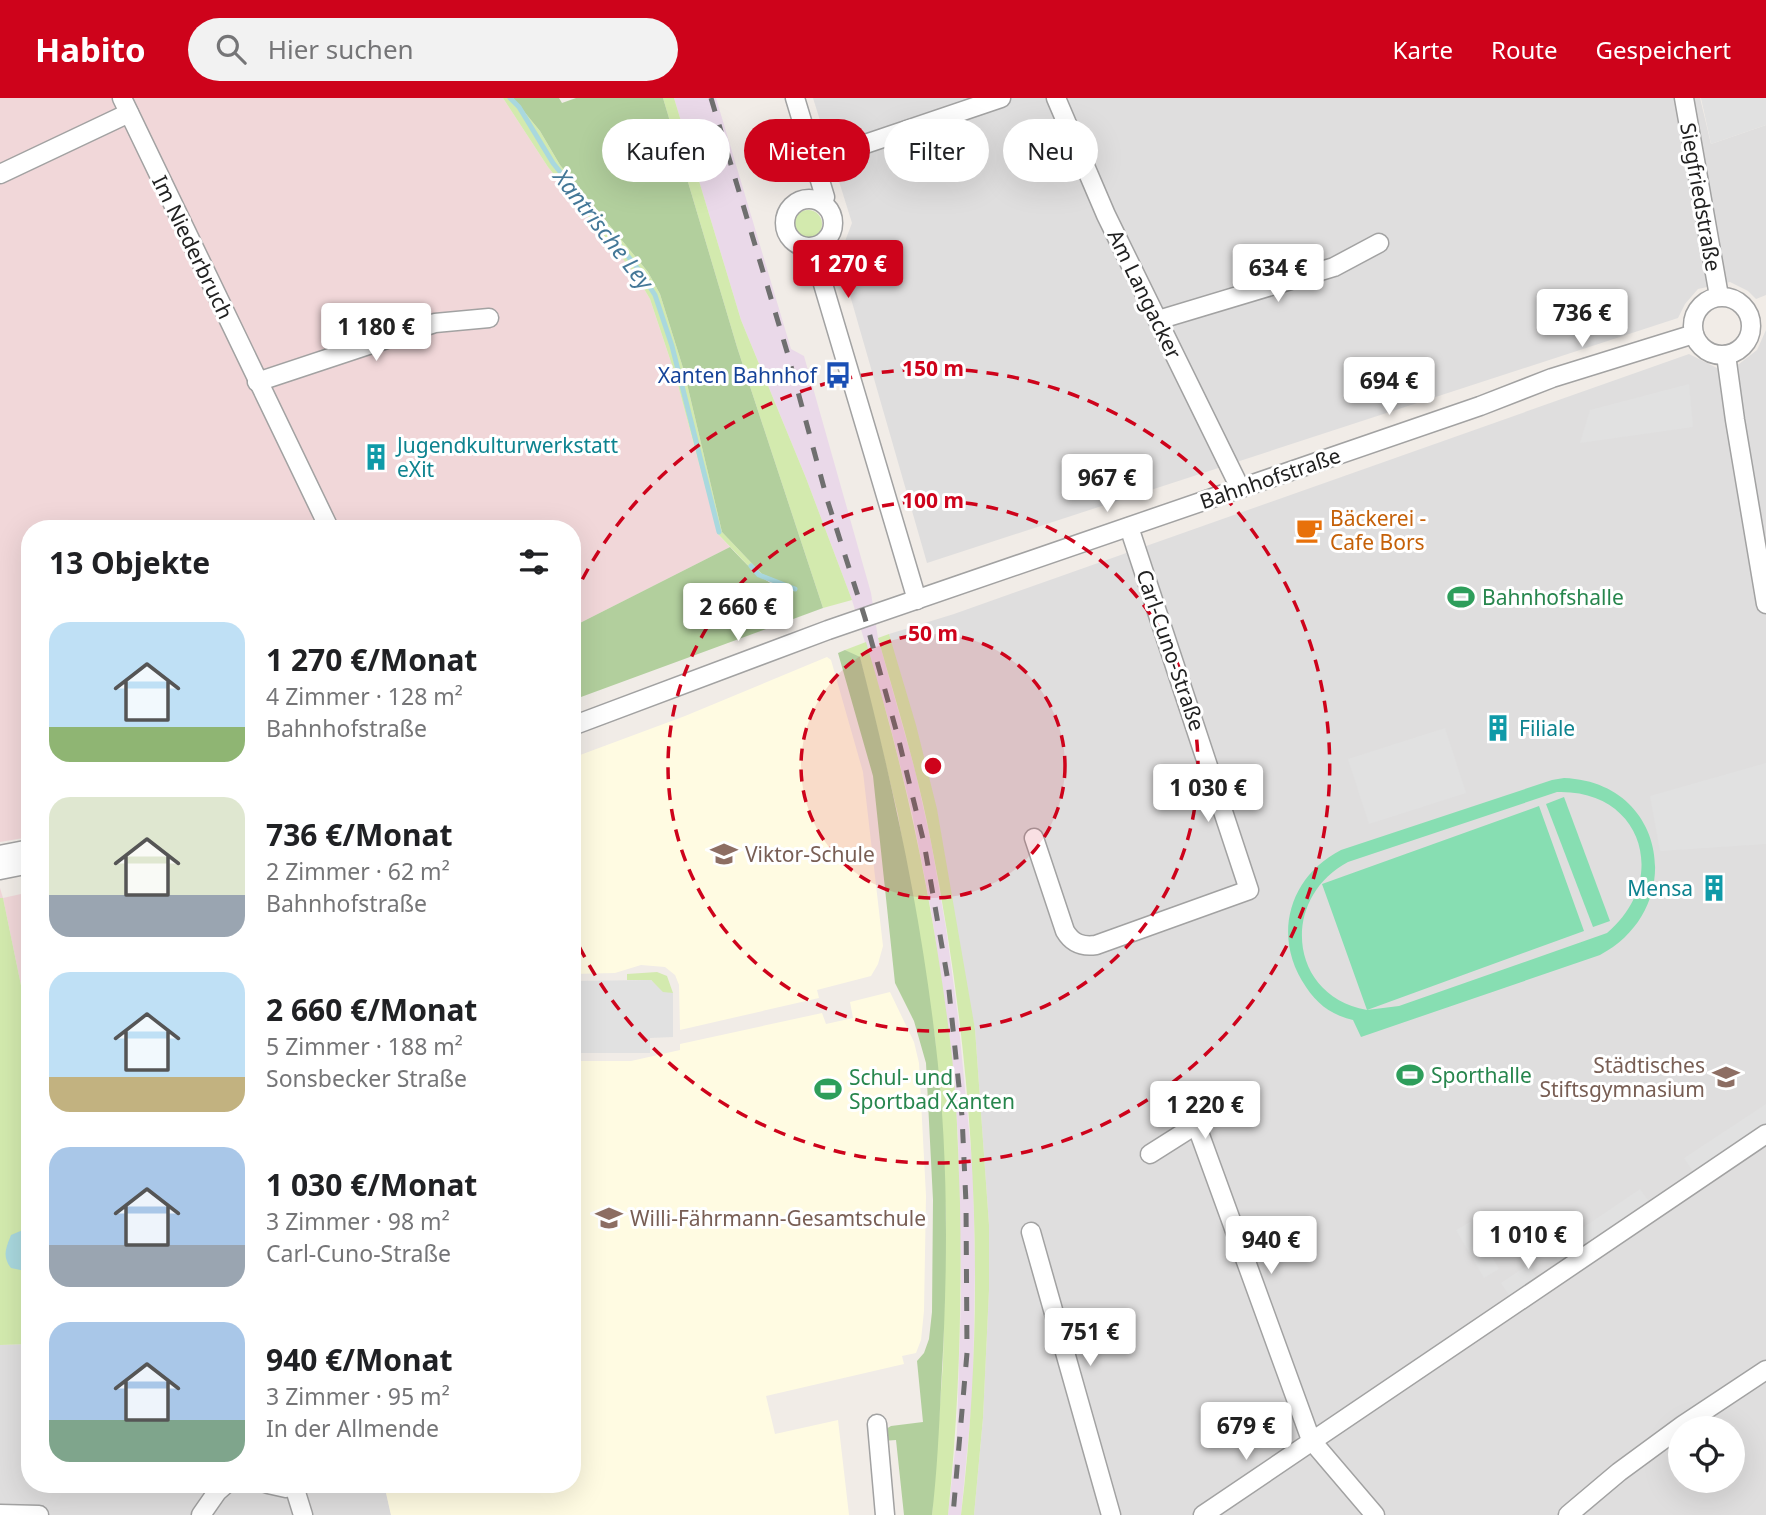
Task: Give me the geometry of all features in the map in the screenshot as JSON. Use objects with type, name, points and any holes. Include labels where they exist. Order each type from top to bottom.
[{"type":"street","points":[[795,98],[802,119]]},
{"type":"street","points":[[870,142],[1001,98]]},
{"type":"street","name":"Am Langacker","points":[[1056,98],[1107,215],[1240,488]]},
{"type":"street","name":"Siegfriedstraße","points":[[1684,98],[1719,296]]},
{"type":"street","name":"Im Niederbruch","points":[[0,174],[125,105],[325,520]]},
{"type":"street","points":[[821,182],[825,197],[823,204]]},
{"type":"street","points":[[808,199],[823,204],[830,211],[833,220],[833,229],[828,238],[812,247],[795,243],[789,236],[785,220],[792,205],[808,199]]},
{"type":"street","points":[[1158,320],[1334,267],[1379,243]]},
{"type":"street","points":[[812,247],[917,600]]},
{"type":"street","points":[[1711,298],[1732,298],[1758,314],[1747,342],[1738,351],[1726,355],[1706,351],[1698,344],[1693,334],[1693,317],[1697,309],[1711,298]]},
{"type":"street","points":[[257,382],[435,323],[489,318]]},
{"type":"street","name":"Bahnhofstraße","points":[[581,723],[828,630],[1480,406],[1539,383],[1693,334]]},
{"type":"street","points":[[1726,355],[1766,604]]},
{"type":"street","name":"Carl-Cuno-Straße","points":[[1034,838],[1065,931],[1070,939],[1083,945],[1096,945],[1249,890],[1129,527]]},
{"type":"street","points":[[0,855],[21,851]]},
{"type":"street","points":[[0,870],[21,866]]},
{"type":"street","points":[[1150,1154],[1240,1097]]},
{"type":"street","points":[[1196,1124],[1311,1440],[1375,1515]]},
{"type":"street","points":[[1203,1515],[1766,1134]]},
{"type":"street","points":[[1031,1231],[1111,1515]]},
{"type":"street","points":[[1576,1513],[1619,1472],[1766,1370]]},
{"type":"street","points":[[877,1424],[885,1515]]},
{"type":"street","points":[[201,1515],[216,1493]]},
{"type":"street","points":[[298,1493],[303,1515]]},
{"type":"street","points":[[0,1514],[39,1515]]},
{"type":"shaded area","points":[[0,98],[503,98],[548,167],[636,275],[650,299],[675,374],[718,534],[730,547],[581,622],[581,520],[21,520],[21,838],[0,842]]},
{"type":"shaded area","points":[[674,98],[716,98],[722,119],[680,119]]},
{"type":"shaded area","points":[[813,98],[1700,98],[1711,144],[1766,125],[1766,295],[1756,299],[1748,291],[1730,282],[1698,289],[1685,304],[1678,318],[927,563],[839,257],[852,223],[839,182],[870,182],[870,119],[820,119]]},
{"type":"shaded area","points":[[1701,98],[1766,98],[1766,125],[1711,144]]},
{"type":"shaded area","points":[[730,145],[791,349],[804,356],[871,593],[878,638],[915,770],[946,928],[973,1171],[973,1390],[961,1515],[948,1515],[957,1432],[961,1296],[958,1136],[950,1041],[931,910],[912,813],[889,721],[852,600],[806,478],[741,320],[699,182],[730,182]]},
{"type":"shaded area","points":[[1766,330],[1766,1515],[974,1515],[983,1418],[989,1290],[989,1225],[975,1029],[889,634],[954,614],[1689,354],[1717,368],[1739,364],[1757,350]]},
{"type":"shaded area","points":[[1689,384],[1693,427],[1580,443],[1590,410]]},
{"type":"shaded area","points":[[827,657],[831,660],[863,772],[883,946],[871,976],[817,990],[819,998],[680,1030],[679,985],[675,975],[665,967],[641,965],[615,973],[581,974],[581,755],[685,716]]},
{"type":"shaded area","points":[[1445,728],[1466,793],[1369,824],[1348,759]]},
{"type":"shaded area","points":[[1766,763],[1766,844],[1660,851],[1650,796]]},
{"type":"shaded area","points":[[21,894],[21,985],[3,898]]},
{"type":"shaded area","points":[[651,980],[663,992],[673,993],[673,1037],[650,1038],[650,1053],[581,1053],[581,981]]},
{"type":"shaded area","points":[[890,992],[914,1042],[919,1063],[926,1196],[921,1340],[916,1353],[902,1356],[904,1364],[766,1396],[775,1434],[838,1420],[849,1515],[391,1515],[386,1493],[581,1493],[581,1061],[631,1061],[680,1050],[680,1044],[822,1013],[826,1024],[853,1018],[850,1002]]},
{"type":"shaded area","points":[[1766,1104],[1766,1125],[1694,1173],[1684,1158]]},
{"type":"shaded area","points":[[1640,1189],[1650,1203],[1561,1264],[1550,1250]]},
{"type":"shaded area","points":[[1472,1221],[1499,1269],[1484,1278],[1456,1230]]},
{"type":"shaded area","points":[[1528,1265],[1538,1280],[1511,1298],[1501,1283]]},
{"type":"shaded area","points":[[21,1344],[21,1493],[386,1493],[391,1515],[0,1515],[0,1345]]},
{"type":"green space","points":[[503,98],[513,98],[540,131],[560,165],[648,272],[660,294],[684,371],[722,532],[762,574],[798,591],[759,577],[718,534],[675,374],[650,299],[636,275],[548,167]]},
{"type":"green space","points":[[513,98],[559,98],[562,103],[576,98],[663,98],[669,119],[602,119],[602,182],[688,182],[737,347],[823,608],[581,697],[581,622],[730,547],[768,581],[797,591],[796,588],[762,574],[722,532],[684,371],[660,294],[648,272],[560,165],[540,131]]},
{"type":"green space","points":[[663,98],[674,98],[680,119],[669,119]]},
{"type":"green space","points":[[688,182],[699,182],[741,320],[806,478],[852,600],[823,608],[737,347]]},
{"type":"green space","points":[[808,210],[818,214],[822,224],[818,234],[808,238],[798,234],[794,224],[798,214]]},
{"type":"green space","points":[[889,634],[937,809],[975,1029],[989,1225],[989,1290],[983,1418],[974,1515],[961,1515],[974,1347],[973,1178],[967,1093],[946,925],[926,816],[878,638]]},
{"type":"green space","points":[[866,642],[894,740],[917,839],[943,989],[956,1101],[961,1281],[957,1398],[948,1515],[932,1515],[943,1363],[946,1217],[935,1038],[898,815],[860,658],[845,650]]},
{"type":"green space","points":[[845,650],[860,657],[894,798],[929,990],[940,1081],[946,1257],[937,1467],[932,1515],[904,1515],[896,1440],[882,1441],[886,1429],[891,1426],[923,1422],[917,1361],[924,1353],[929,1339],[932,1312],[933,1200],[926,1063],[914,1021],[895,983],[873,776],[838,653]]},
{"type":"green space","points":[[1564,778],[1599,785],[1626,801],[1644,824],[1654,851],[1654,880],[1646,908],[1628,934],[1600,955],[1361,1037],[1353,1020],[1332,1012],[1315,999],[1296,968],[1288,929],[1298,892],[1308,876],[1323,862],[1341,850]],"holes":[[[1557,792],[1586,795],[1610,805],[1627,821],[1638,842],[1642,864],[1638,888],[1626,912],[1607,933],[1399,1006],[1367,1010],[1341,1001],[1321,986],[1308,967],[1302,944],[1303,921],[1311,898],[1326,878],[1348,862]]]},
{"type":"green space","points":[[1564,797],[1610,921],[1593,927],[1546,804]]},
{"type":"green space","points":[[1539,806],[1584,931],[1367,1010],[1322,884]]},
{"type":"green space","points":[[0,898],[3,898],[21,985],[21,1344],[0,1345]]},
{"type":"green space","points":[[657,972],[667,976],[673,993],[663,993],[651,980],[627,980],[627,974]]},
{"type":"water","points":[[21,1231],[21,1270],[11,1268],[8,1264],[6,1248],[11,1235]]},
{"type":"waterway","name":"Xantrische Ley","points":[[510,98],[519,107],[553,163],[639,270],[655,295],[672,346],[719,532]]},
{"type":"waterway","name":"Xantrische Ley","points":[[751,566],[759,575],[795,589]]},
{"type":"railway","points":[[711,98],[898,737],[924,843],[948,981],[962,1116],[966,1203],[967,1353],[953,1515]]},
{"type":"place","name":"Xanten Bahnhof","points":[[838,375]]},
{"type":"place","name":"Jugendkulturwerkstatt eXit","points":[[376,457]]},
{"type":"place","name":"Bäckerei - Cafe Bors","points":[[1309,530]]},
{"type":"place","name":"Bahnhofshalle","points":[[1461,597]]},
{"type":"place","name":"Filiale","points":[[1498,728]]},
{"type":"place","name":"Viktor-Schule","points":[[724,854]]},
{"type":"place","name":"Mensa","points":[[1714,888]]},
{"type":"place","name":"Sporthalle","points":[[1410,1075]]},
{"type":"place","name":"Städtisches Stiftsgymnasium","points":[[1726,1077]]},
{"type":"place","name":"Schul- und Sportbad Xanten","points":[[828,1089]]},
{"type":"place","name":"Willi-Fährmann-Gesamtschule","points":[[609,1218]]}]
